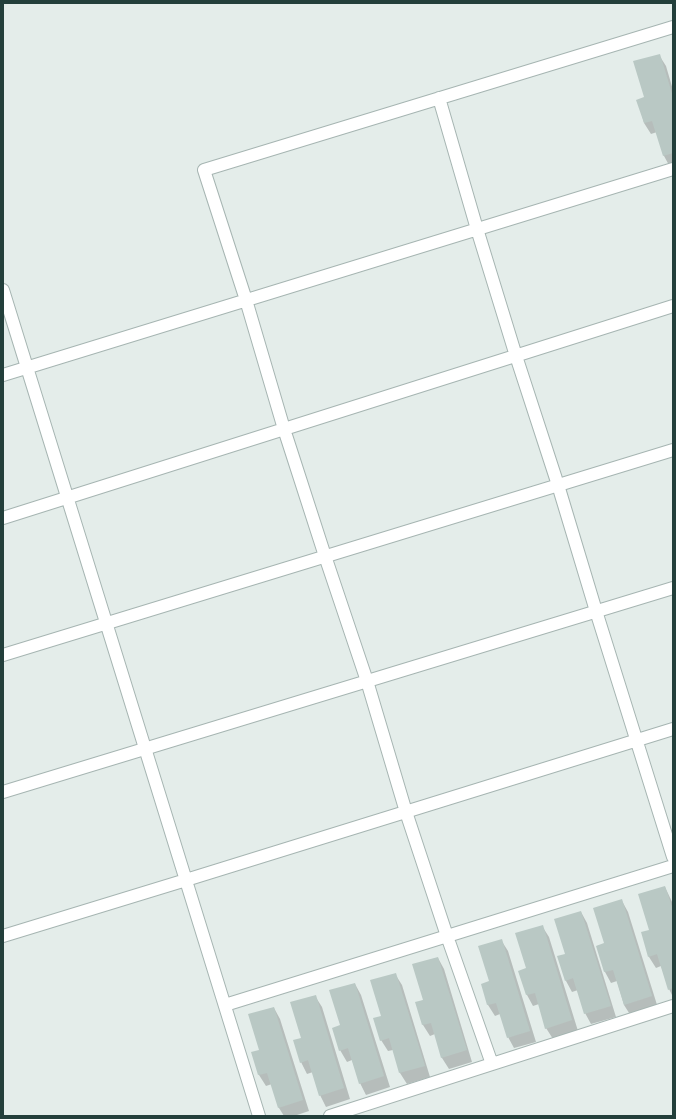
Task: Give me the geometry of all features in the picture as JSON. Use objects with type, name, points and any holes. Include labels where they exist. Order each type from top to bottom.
[{"type":"street","points":[[492,1064],[447,936],[406,812],[367,681],[284,429],[246,300],[204,170],[673,27]]},
{"type":"street","points":[[439,98],[516,356],[558,485],[673,857]]},
{"type":"street","points":[[3,375],[673,168]]},
{"type":"street","points":[[3,290],[259,1116]]},
{"type":"street","points":[[3,518],[673,306]]},
{"type":"street","points":[[3,655],[106,622],[673,450]]},
{"type":"street","points":[[3,792],[673,588]]},
{"type":"street","points":[[3,936],[673,729]]},
{"type":"street","points":[[225,1005],[673,866]]},
{"type":"street","points":[[330,1116],[673,1006]]},
{"type":"building","points":[[660,54],[673,97],[673,153],[663,156],[652,121],[644,123],[636,100],[644,97],[633,61]]},
{"type":"building","points":[[665,886],[673,910],[673,988],[668,990],[657,954],[648,957],[641,932],[649,930],[638,894]]},
{"type":"building","points":[[622,899],[652,996],[624,1005],[613,970],[604,972],[596,946],[604,943],[593,908]]},
{"type":"building","points":[[581,911],[611,1006],[584,1014],[573,978],[565,981],[557,956],[565,954],[554,919]]},
{"type":"building","points":[[543,925],[572,1020],[545,1029],[535,993],[526,995],[518,971],[526,968],[515,933]]},
{"type":"building","points":[[502,939],[530,1031],[507,1038],[496,1003],[487,1005],[481,984],[489,981],[478,946]]},
{"type":"building","points":[[438,957],[467,1050],[441,1058],[431,1023],[422,1025],[415,1002],[423,1000],[412,964]]},
{"type":"building","points":[[396,973],[425,1066],[399,1073],[389,1038],[380,1041],[373,1018],[381,1016],[370,980]]},
{"type":"building","points":[[355,983],[384,1076],[359,1084],[348,1048],[339,1051],[332,1028],[340,1025],[329,990]]},
{"type":"building","points":[[316,995],[344,1088],[319,1096],[308,1060],[300,1063],[293,1040],[301,1038],[290,1002]]},
{"type":"building","points":[[274,1007],[303,1100],[278,1108],[267,1073],[258,1075],[251,1052],[259,1050],[248,1014]]}]
